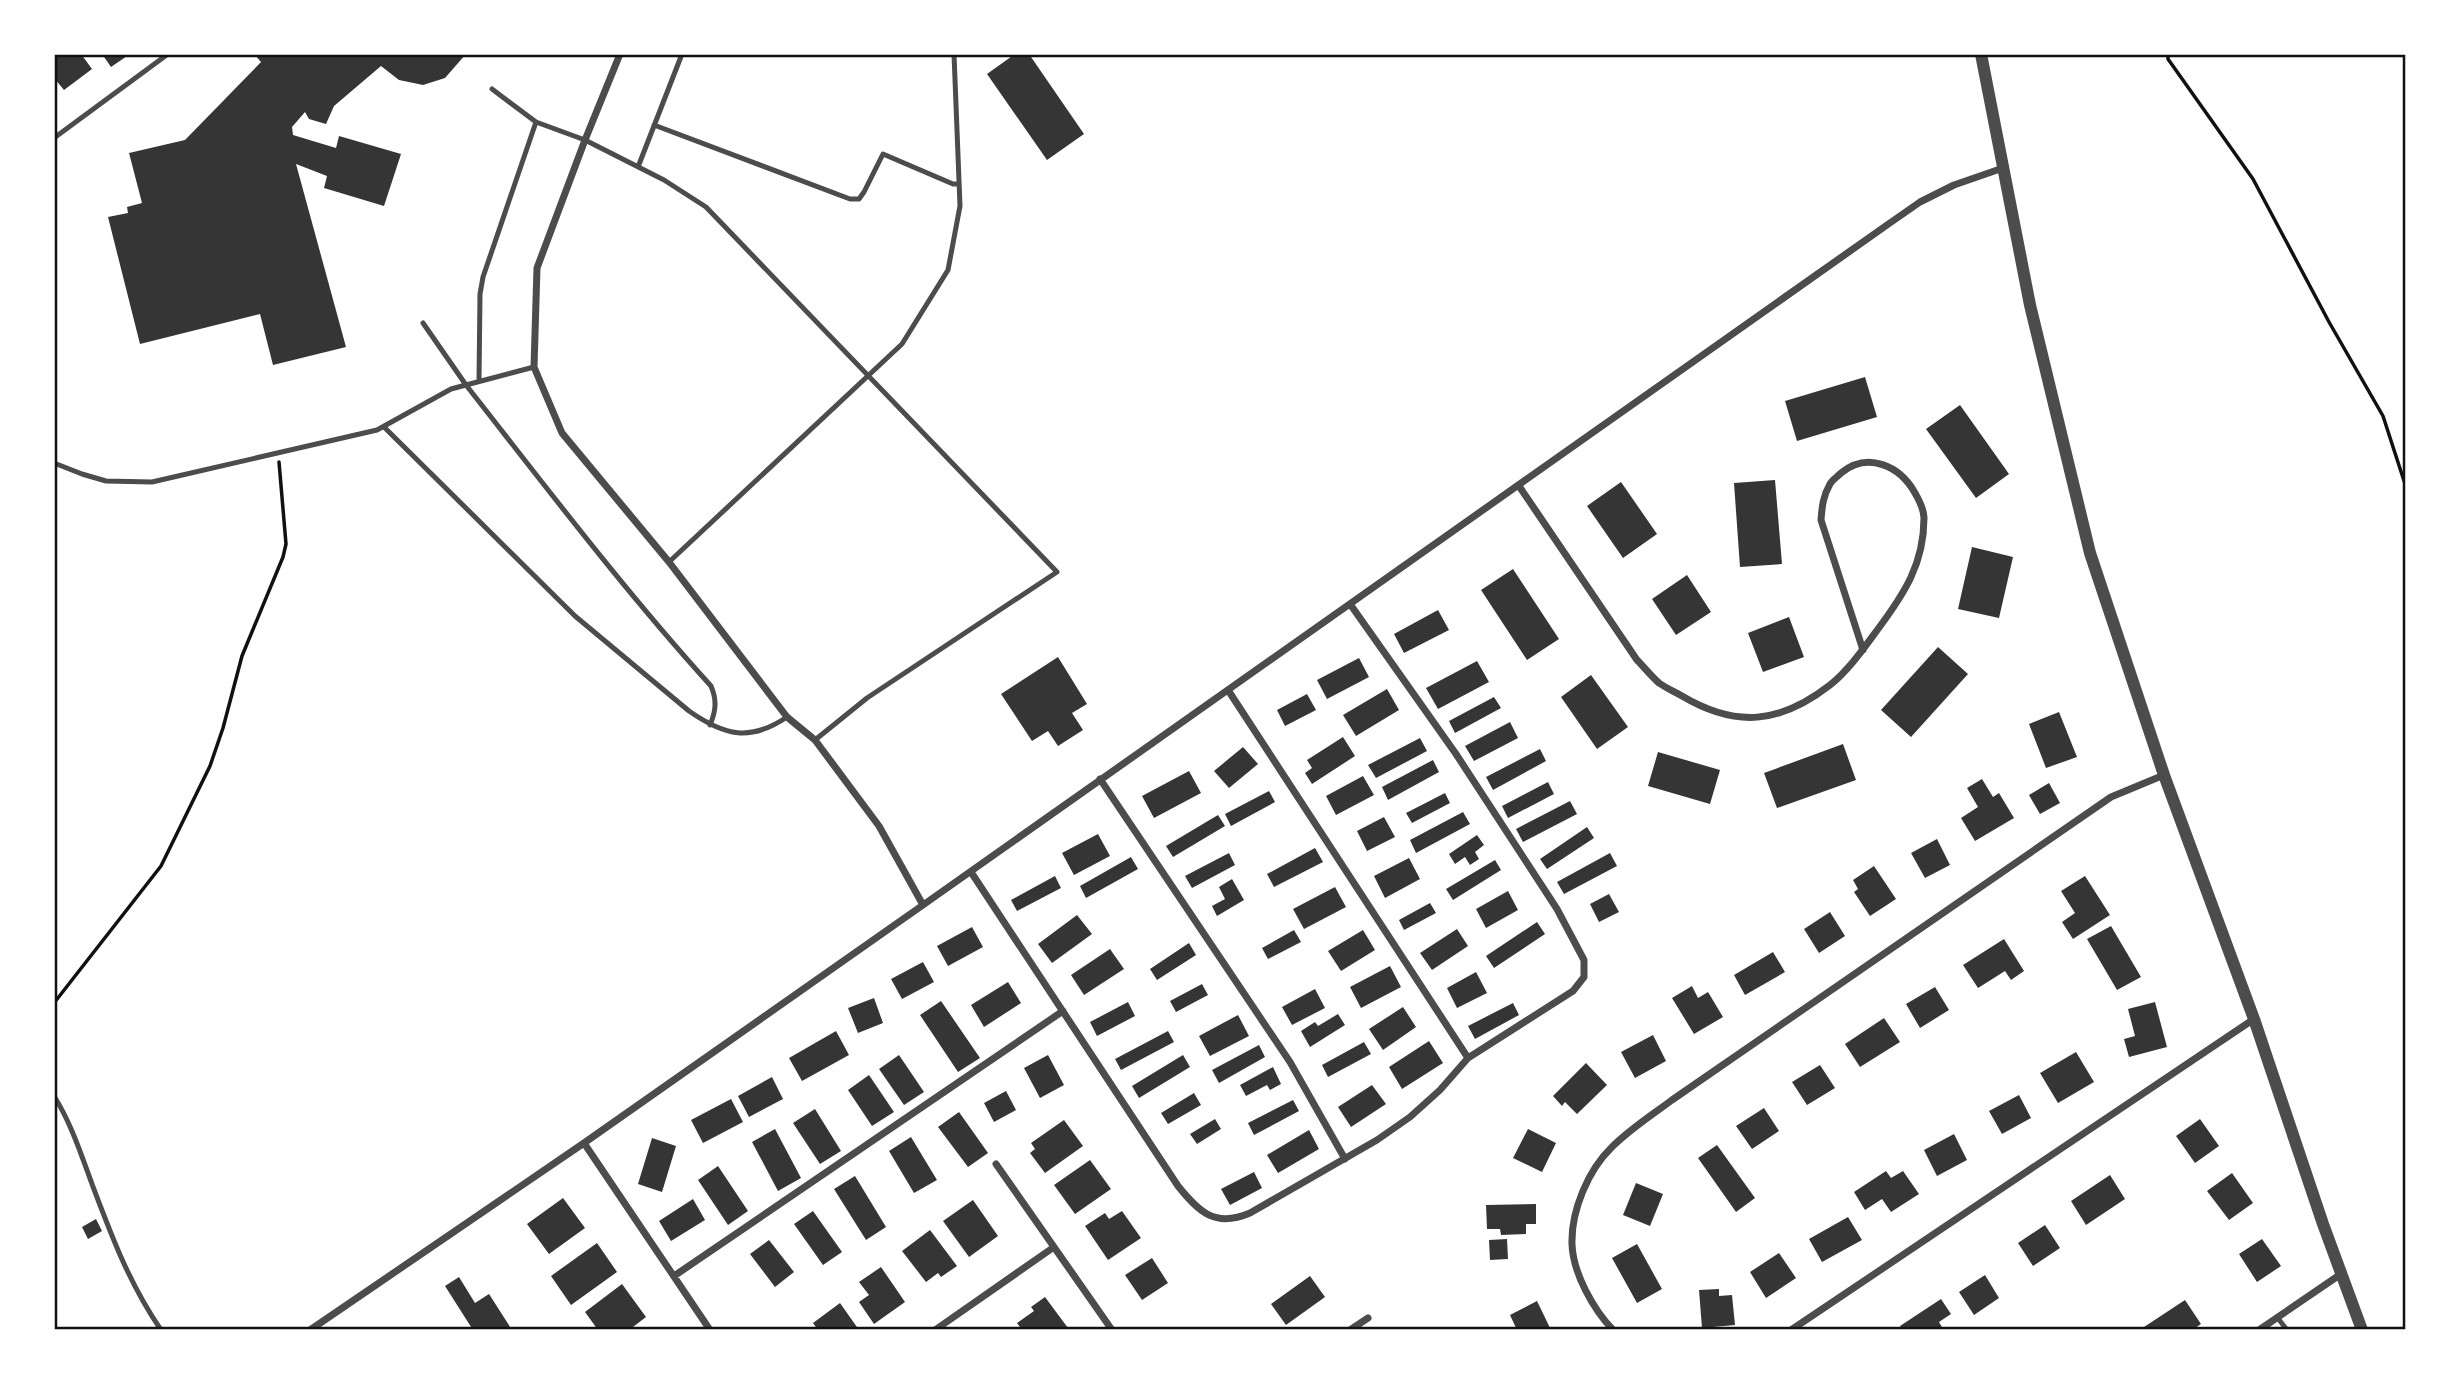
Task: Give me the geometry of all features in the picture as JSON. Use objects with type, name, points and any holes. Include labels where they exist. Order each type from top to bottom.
[{"type":"street","points":[[620,54],[537,268],[534,367],[562,433],[669,562],[788,717],[815,740],[878,826],[923,905]]},
{"type":"street","points":[[1981,54],[2029,305],[2090,553],[2164,775],[2254,1019],[2362,1330]]},
{"type":"street","points":[[310,1330],[320,1327],[971,872],[1920,202],[1954,185],[2003,168]]},
{"type":"street","points":[[1519,486],[1637,660],[1660,684],[1705,710],[1730,716],[1762,717],[1791,710],[1831,684],[1863,650],[1901,598],[1917,568],[1924,516],[1918,497],[1907,478],[1889,466],[1868,462],[1847,468],[1831,482],[1823,502],[1821,520],[1863,650]]},
{"type":"street","points":[[971,872],[1178,1186],[1198,1209],[1210,1216],[1223,1220],[1237,1219],[1345,1159],[1410,1116],[1440,1090],[1468,1058],[1532,1019],[1580,985],[1584,977],[1584,960],[1557,909],[1456,754],[1350,604]]},
{"type":"street","points":[[1228,690],[1468,1058]]},
{"type":"street","points":[[1613,1330],[1584,1290],[1572,1246],[1574,1218],[1583,1192],[1612,1147],[1683,1092],[2111,797],[2164,775]]},
{"type":"street","points":[[1100,779],[1290,1062],[1345,1159]]},
{"type":"street","points":[[674,1276],[1063,1011]]},
{"type":"street","points":[[1791,1330],[2254,1019]]},
{"type":"street","points":[[584,1143],[710,1330]]},
{"type":"street","points":[[996,1164],[1112,1330]]},
{"type":"street","points":[[935,1330],[1054,1247]]},
{"type":"street","points":[[2259,1330],[2341,1274]]},
{"type":"street","points":[[1350,1330],[1368,1318]]},
{"type":"lane","points":[[54,138],[168,54]]},
{"type":"lane","points":[[638,167],[682,54]]},
{"type":"lane","points":[[669,562],[902,344],[948,270],[960,206],[954,54]]},
{"type":"lane","points":[[492,89],[536,122],[585,140],[706,207],[1057,572],[867,698],[815,740]]},
{"type":"lane","points":[[479,381],[480,295],[483,277],[536,122]]},
{"type":"lane","points":[[654,125],[850,199],[859,198],[864,192],[883,154],[953,184],[959,184]]},
{"type":"lane","points":[[423,323],[466,385],[584,538],[711,687],[716,697],[710,725]]},
{"type":"lane","points":[[54,463],[106,481],[132,483],[172,478],[384,427],[451,389],[534,367]]},
{"type":"lane","points":[[384,427],[575,615],[690,712],[728,733],[749,735],[788,717]]},
{"type":"lane","points":[[54,1096],[66,1115],[138,1296],[161,1330]]},
{"type":"lane","points":[[2277,1317],[2287,1330]]},
{"type":"path","points":[[2168,54],[2168,59],[2253,179],[2329,322],[2383,416],[2406,487]]},
{"type":"path","points":[[54,1003],[161,866],[211,766],[242,656],[286,544],[278,453]]},
{"type":"building","points":[[54,54],[81,54],[92,69],[64,90],[54,78]]},
{"type":"building","points":[[102,54],[130,54],[111,67]]},
{"type":"building","points":[[254,54],[466,54],[445,78],[423,85],[399,80],[381,66],[334,106],[326,124],[309,119],[305,112],[292,127],[293,135],[336,148],[339,136],[401,154],[384,206],[324,188],[327,176],[296,164],[346,347],[273,365],[260,314],[140,344],[108,217],[128,213],[127,207],[142,203],[129,153],[185,140],[261,62]]},
{"type":"building","points":[[1015,54],[1029,54],[1084,134],[1047,160],[987,74]]},
{"type":"building","points":[[1865,377],[1877,417],[1797,441],[1785,401]]},
{"type":"building","points":[[1960,405],[2009,474],[1976,498],[1926,429]]},
{"type":"building","points":[[1775,480],[1782,564],[1740,567],[1734,483]]},
{"type":"building","points":[[1621,482],[1657,534],[1623,558],[1587,506]]},
{"type":"building","points":[[1972,547],[2013,557],[1999,618],[1958,609]]},
{"type":"building","points":[[1513,569],[1559,639],[1527,660],[1481,590]]},
{"type":"building","points":[[1687,575],[1711,612],[1676,635],[1652,599]]},
{"type":"building","points":[[1438,610],[1449,630],[1404,653],[1394,634]]},
{"type":"building","points":[[1789,617],[1804,657],[1763,672],[1748,633]]},
{"type":"building","points":[[1938,647],[1968,674],[1911,737],[1881,710]]},
{"type":"building","points":[[1058,657],[1087,704],[1072,713],[1083,730],[1058,746],[1048,731],[1032,741],[1001,694]]},
{"type":"building","points":[[1359,658],[1369,677],[1327,699],[1317,680]]},
{"type":"building","points":[[1477,661],[1489,682],[1438,709],[1426,688]]},
{"type":"building","points":[[1591,675],[1628,727],[1597,749],[1561,697]]},
{"type":"building","points":[[1387,689],[1399,710],[1356,736],[1343,715]]},
{"type":"building","points":[[1307,694],[1316,710],[1285,726],[1277,710]]},
{"type":"building","points":[[1494,697],[1501,708],[1455,733],[1449,721]]},
{"type":"building","points":[[2059,712],[2077,757],[2046,768],[2029,724]]},
{"type":"building","points":[[1510,722],[1518,738],[1474,761],[1465,746]]},
{"type":"building","points":[[1343,737],[1355,756],[1312,784],[1305,773],[1312,768],[1307,760]]},
{"type":"building","points":[[1420,738],[1427,751],[1376,778],[1368,765]]},
{"type":"building","points":[[1843,744],[1856,780],[1777,808],[1764,773]]},
{"type":"building","points":[[1243,747],[1258,764],[1229,788],[1214,771]]},
{"type":"building","points":[[1540,749],[1546,761],[1493,790],[1486,777]]},
{"type":"building","points":[[1658,752],[1720,770],[1710,804],[1648,786]]},
{"type":"building","points":[[1433,760],[1439,772],[1388,800],[1382,787]]},
{"type":"building","points":[[1189,771],[1201,793],[1154,818],[1142,796]]},
{"type":"building","points":[[1363,776],[1374,795],[1336,815],[1326,796]]},
{"type":"building","points":[[1982,779],[1993,797],[1999,793],[2014,818],[1975,841],[1961,818],[1978,807],[1967,788]]},
{"type":"building","points":[[1548,782],[1554,794],[1508,818],[1502,806]]},
{"type":"building","points":[[2049,783],[2060,803],[2040,814],[2029,795]]},
{"type":"building","points":[[1269,791],[1275,802],[1231,826],[1225,814]]},
{"type":"building","points":[[1445,793],[1450,803],[1412,823],[1406,813]]},
{"type":"building","points":[[1570,801],[1577,814],[1523,842],[1516,829]]},
{"type":"building","points":[[1463,812],[1470,824],[1416,853],[1410,840]]},
{"type":"building","points":[[1218,815],[1225,826],[1173,857],[1166,846]]},
{"type":"building","points":[[1384,817],[1395,837],[1367,851],[1357,831]]},
{"type":"building","points":[[1587,827],[1594,838],[1547,869],[1540,859]]},
{"type":"building","points":[[1098,834],[1110,856],[1074,875],[1062,853]]},
{"type":"building","points":[[1477,835],[1484,845],[1475,852],[1479,859],[1470,865],[1465,857],[1455,864],[1449,854]]},
{"type":"building","points":[[1937,839],[1950,865],[1925,878],[1911,853]]},
{"type":"building","points":[[1315,848],[1323,862],[1274,887],[1267,874]]},
{"type":"building","points":[[1229,853],[1235,865],[1192,888],[1185,876]]},
{"type":"building","points":[[1610,853],[1617,866],[1564,894],[1557,882]]},
{"type":"building","points":[[1131,857],[1138,869],[1086,898],[1080,886]]},
{"type":"building","points":[[1409,858],[1420,879],[1385,898],[1374,876]]},
{"type":"building","points":[[1495,860],[1501,870],[1453,900],[1446,889]]},
{"type":"building","points":[[1874,866],[1896,899],[1870,916],[1854,892],[1858,889],[1853,880]]},
{"type":"building","points":[[1055,876],[1061,888],[1017,911],[1011,900]]},
{"type":"building","points":[[2085,876],[2110,915],[2073,939],[2062,922],[2075,913],[2061,891]]},
{"type":"building","points":[[1232,879],[1244,900],[1217,916],[1212,906],[1225,899],[1219,887]]},
{"type":"building","points":[[1335,887],[1346,907],[1304,929],[1293,909]]},
{"type":"building","points":[[1508,891],[1518,910],[1486,928],[1476,909]]},
{"type":"building","points":[[1609,894],[1619,912],[1599,922],[1590,904]]},
{"type":"building","points":[[1430,903],[1436,913],[1404,930],[1399,920]]},
{"type":"building","points":[[1830,912],[1845,936],[1819,953],[1804,929]]},
{"type":"building","points":[[1077,915],[1092,934],[1052,963],[1038,944]]},
{"type":"building","points":[[1537,922],[1545,934],[1494,968],[1486,956]]},
{"type":"building","points":[[2111,926],[2141,977],[2117,990],[2087,939]]},
{"type":"building","points":[[972,927],[983,947],[948,966],[937,946]]},
{"type":"building","points":[[1457,929],[1468,946],[1432,970],[1420,953]]},
{"type":"building","points":[[1294,930],[1301,942],[1268,959],[1262,948]]},
{"type":"building","points":[[1363,930],[1375,950],[1341,971],[1328,951]]},
{"type":"building","points":[[2004,939],[2024,971],[2011,980],[2005,971],[1978,988],[1963,965]]},
{"type":"building","points":[[1189,943],[1196,955],[1157,980],[1150,969]]},
{"type":"building","points":[[1110,949],[1124,969],[1084,995],[1071,975]]},
{"type":"building","points":[[1773,952],[1785,972],[1745,995],[1734,975]]},
{"type":"building","points":[[923,962],[934,982],[902,999],[891,979]]},
{"type":"building","points":[[1390,966],[1401,987],[1361,1008],[1350,987]]},
{"type":"building","points":[[1476,972],[1487,993],[1457,1008],[1447,988]]},
{"type":"building","points":[[1008,982],[1021,1003],[984,1027],[971,1005]]},
{"type":"building","points":[[1202,984],[1208,995],[1176,1012],[1170,1001]]},
{"type":"building","points":[[1692,986],[1698,998],[1708,992],[1723,1017],[1694,1034],[1672,998]]},
{"type":"building","points":[[1935,987],[1949,1010],[1920,1028],[1906,1004]]},
{"type":"building","points":[[1315,989],[1325,1008],[1292,1025],[1282,1007]]},
{"type":"building","points":[[874,998],[883,1023],[858,1033],[848,1008]]},
{"type":"building","points":[[941,1001],[980,1058],[958,1072],[920,1015]]},
{"type":"building","points":[[1128,1002],[1135,1016],[1097,1036],[1090,1022]]},
{"type":"building","points":[[2155,1002],[2167,1047],[2129,1057],[2124,1039],[2135,1036],[2128,1009]]},
{"type":"building","points":[[1513,1003],[1519,1015],[1475,1039],[1468,1026]]},
{"type":"building","points":[[1403,1007],[1416,1027],[1383,1050],[1369,1029]]},
{"type":"building","points":[[1338,1014],[1345,1025],[1310,1047],[1301,1031],[1315,1022],[1318,1026]]},
{"type":"building","points":[[1238,1015],[1249,1036],[1210,1056],[1199,1036]]},
{"type":"building","points":[[1884,1018],[1900,1042],[1860,1067],[1845,1044]]},
{"type":"building","points":[[836,1031],[849,1055],[802,1081],[789,1058]]},
{"type":"building","points":[[1168,1031],[1174,1042],[1121,1070],[1115,1059]]},
{"type":"building","points":[[1653,1035],[1666,1061],[1635,1078],[1621,1052]]},
{"type":"building","points":[[1429,1041],[1443,1063],[1402,1089],[1389,1067]]},
{"type":"building","points":[[1364,1042],[1371,1054],[1328,1077],[1322,1065]]},
{"type":"building","points":[[1259,1045],[1265,1057],[1219,1083],[1212,1070]]},
{"type":"building","points":[[2076,1052],[2094,1082],[2058,1103],[2040,1073]]},
{"type":"building","points":[[899,1055],[924,1092],[904,1105],[879,1069]]},
{"type":"building","points":[[1048,1055],[1064,1085],[1040,1098],[1024,1068]]},
{"type":"building","points":[[1183,1055],[1190,1067],[1139,1098],[1132,1086]]},
{"type":"building","points":[[1586,1063],[1607,1085],[1577,1114],[1565,1102],[1562,1106],[1553,1096]]},
{"type":"building","points":[[1820,1065],[1835,1088],[1807,1105],[1792,1082]]},
{"type":"building","points":[[1273,1067],[1281,1084],[1270,1090],[1267,1085],[1246,1096],[1240,1085]]},
{"type":"building","points":[[869,1075],[894,1112],[872,1126],[848,1090]]},
{"type":"building","points":[[772,1077],[783,1099],[749,1117],[738,1096]]},
{"type":"building","points":[[1372,1085],[1386,1104],[1351,1127],[1338,1107]]},
{"type":"building","points":[[1006,1091],[1016,1110],[994,1122],[984,1103]]},
{"type":"building","points":[[1194,1093],[1201,1105],[1168,1124],[1161,1113]]},
{"type":"building","points":[[2019,1095],[2031,1118],[2002,1134],[1989,1111]]},
{"type":"building","points":[[731,1099],[743,1122],[703,1143],[691,1120]]},
{"type":"building","points":[[1293,1100],[1299,1111],[1254,1135],[1248,1123]]},
{"type":"building","points":[[1764,1108],[1779,1131],[1752,1149],[1736,1126]]},
{"type":"building","points":[[815,1109],[841,1151],[820,1164],[793,1123]]},
{"type":"building","points":[[959,1112],[988,1153],[968,1167],[938,1127]]},
{"type":"building","points":[[1215,1119],[1221,1129],[1197,1144],[1190,1134]]},
{"type":"building","points":[[2200,1119],[2219,1146],[2195,1163],[2176,1136]]},
{"type":"building","points":[[1064,1120],[1083,1146],[1045,1173],[1030,1153],[1035,1149],[1031,1143]]},
{"type":"building","points":[[775,1129],[801,1178],[778,1191],[752,1142]]},
{"type":"building","points":[[1528,1129],[1556,1143],[1542,1172],[1513,1158]]},
{"type":"building","points":[[1309,1130],[1319,1149],[1278,1173],[1267,1155]]},
{"type":"building","points":[[1954,1134],[1967,1160],[1937,1176],[1924,1150]]},
{"type":"building","points":[[911,1137],[937,1180],[914,1193],[889,1151]]},
{"type":"building","points":[[652,1138],[676,1146],[662,1192],[638,1184]]},
{"type":"building","points":[[1717,1145],[1755,1198],[1736,1212],[1698,1158]]},
{"type":"building","points":[[1090,1160],[1111,1189],[1075,1214],[1054,1185]]},
{"type":"building","points":[[718,1166],[748,1211],[728,1225],[698,1180]]},
{"type":"building","points":[[1886,1171],[1891,1178],[1903,1171],[1919,1194],[1891,1212],[1882,1199],[1865,1210],[1854,1192]]},
{"type":"building","points":[[1254,1172],[1262,1188],[1230,1205],[1221,1189]]},
{"type":"building","points":[[2232,1173],[2253,1203],[2229,1220],[2207,1191]]},
{"type":"building","points":[[2110,1175],[2125,1199],[2086,1225],[2071,1201]]},
{"type":"building","points":[[855,1176],[886,1227],[866,1240],[834,1189]]},
{"type":"building","points":[[1636,1183],[1663,1194],[1650,1226],[1623,1215]]},
{"type":"building","points":[[563,1198],[585,1228],[549,1254],[527,1224]]},
{"type":"building","points":[[693,1199],[705,1220],[671,1241],[659,1221]]},
{"type":"building","points":[[973,1200],[998,1236],[969,1257],[943,1221]]},
{"type":"building","points":[[1536,1204],[1536,1224],[1526,1224],[1526,1234],[1501,1235],[1500,1229],[1487,1229],[1486,1205]]},
{"type":"building","points":[[813,1211],[842,1252],[823,1265],[794,1224]]},
{"type":"building","points":[[1122,1211],[1141,1238],[1108,1260],[1085,1226],[1105,1213],[1109,1219]]},
{"type":"building","points":[[1848,1217],[1862,1240],[1822,1262],[1809,1239]]},
{"type":"building","points":[[96,1219],[102,1231],[88,1239],[82,1227]]},
{"type":"building","points":[[2045,1225],[2060,1248],[2033,1266],[2018,1243]]},
{"type":"building","points":[[930,1230],[957,1266],[941,1277],[938,1273],[926,1282],[902,1251]]},
{"type":"building","points":[[1507,1239],[1508,1259],[1490,1260],[1489,1240]]},
{"type":"building","points":[[2262,1239],[2281,1266],[2257,1282],[2239,1254]]},
{"type":"building","points":[[769,1240],[794,1272],[775,1287],[750,1254]]},
{"type":"building","points":[[597,1243],[617,1272],[571,1305],[551,1276]]},
{"type":"building","points":[[1637,1244],[1662,1289],[1637,1303],[1612,1258]]},
{"type":"building","points":[[1779,1253],[1796,1278],[1766,1298],[1750,1272]]},
{"type":"building","points":[[1152,1258],[1168,1283],[1142,1300],[1125,1275]]},
{"type":"building","points":[[881,1267],[905,1302],[874,1324],[859,1302],[869,1295],[859,1282]]},
{"type":"building","points":[[1985,1275],[1999,1298],[1974,1315],[1959,1292]]},
{"type":"building","points":[[1310,1276],[1325,1297],[1286,1325],[1271,1304]]},
{"type":"building","points":[[459,1277],[475,1303],[489,1294],[512,1330],[473,1330],[445,1286]]},
{"type":"building","points":[[622,1284],[646,1317],[629,1330],[598,1330],[585,1312]]},
{"type":"building","points":[[1719,1289],[1719,1296],[1732,1295],[1735,1325],[1702,1328],[1699,1290]]},
{"type":"building","points":[[1045,1297],[1068,1328],[1022,1330],[1017,1323],[1034,1311],[1031,1307]]},
{"type":"building","points":[[1941,1299],[1951,1314],[1939,1322],[1943,1329],[1902,1330],[1900,1326]]},
{"type":"building","points":[[2185,1300],[2201,1324],[2192,1330],[2146,1330],[2144,1327]]},
{"type":"building","points":[[1537,1301],[1551,1330],[1517,1330],[1510,1315]]},
{"type":"building","points":[[840,1303],[859,1330],[818,1330],[813,1323]]}]
